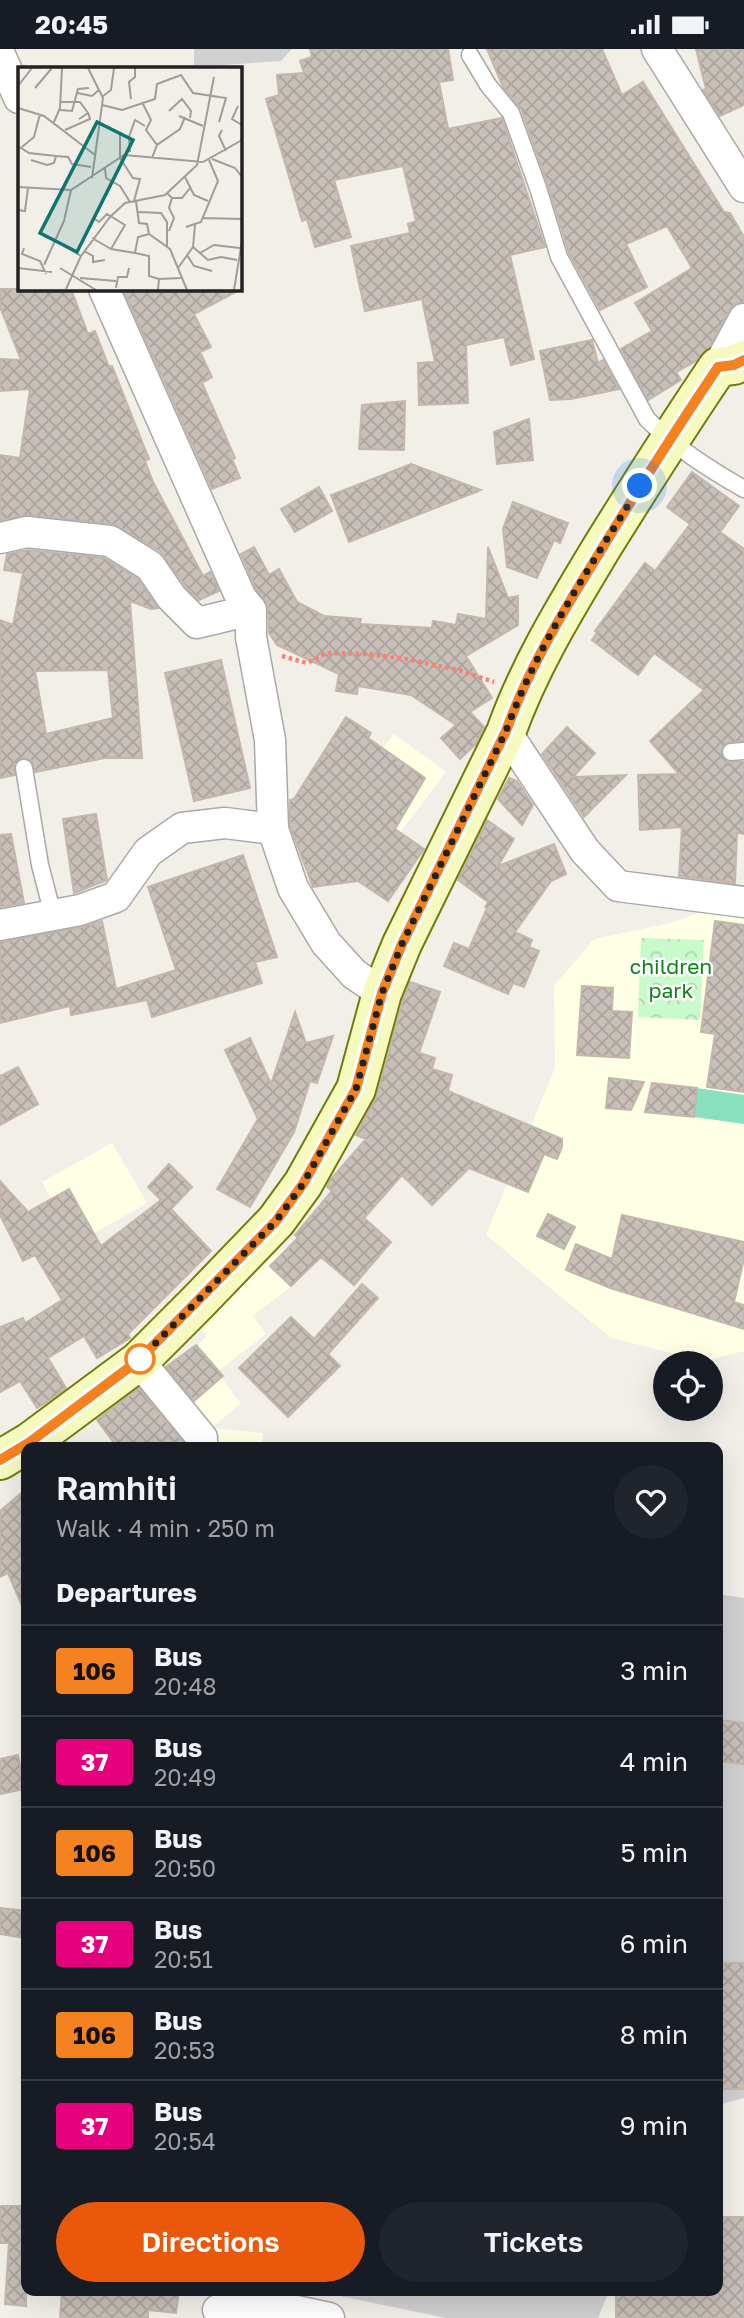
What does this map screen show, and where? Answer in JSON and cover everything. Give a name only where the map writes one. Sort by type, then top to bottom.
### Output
[{"type":"main road","points":[[30,1442],[139,1360],[276,1221],[303,1184],[356,1089],[382,993],[402,944],[506,731],[518,697],[545,641],[668,440],[731,364]]},
{"type":"main road","points":[[0,1460],[21,1447]]},
{"type":"street","points":[[657,49],[744,187]]},
{"type":"street","points":[[0,55],[18,96]]},
{"type":"street","points":[[105,291],[241,598],[251,610],[252,641],[270,740],[273,829],[293,888],[327,943],[354,974],[382,993]]},
{"type":"street","points":[[731,364],[744,319]]},
{"type":"street","points":[[0,538],[27,532],[110,541],[150,566],[172,598],[197,623],[251,610]]},
{"type":"street","points":[[506,731],[585,851],[618,886],[744,902]]},
{"type":"street","points":[[0,925],[80,910],[116,897],[148,852],[182,828],[225,823],[273,829]]},
{"type":"street","points":[[139,1360],[202,1437],[202,1442]]},
{"type":"street","points":[[218,2310],[295,2307],[329,2318]]},
{"type":"lane","points":[[470,55],[488,85],[511,113],[559,257],[647,419],[668,440],[704,466],[744,489]]},
{"type":"lane","points":[[24,768],[40,865],[53,915]]},
{"type":"path","points":[[252,641],[286,658],[307,663],[327,653],[406,659],[458,670]]},
{"type":"shaded area","points":[[194,49],[292,49],[281,61],[194,67]]},
{"type":"shaded area","points":[[394,734],[446,772],[399,834],[348,795]]},
{"type":"shaded area","points":[[711,908],[744,913],[744,1351],[723,1356],[723,1351],[664,1351],[611,1338],[486,1235],[555,1068],[554,986],[594,939],[671,923]]},
{"type":"shaded area","points":[[112,1143],[147,1203],[75,1244],[42,1182]]},
{"type":"shaded area","points":[[283,1249],[305,1276],[253,1316],[266,1334],[217,1372],[241,1404],[213,1426],[168,1368],[207,1337],[194,1320]]},
{"type":"shaded area","points":[[212,1428],[263,1433],[262,1442],[211,1442]]},
{"type":"shaded area","points":[[723,1595],[744,1598],[744,2098],[723,2104]]},
{"type":"shaded area","points":[[340,2296],[607,2296],[598,2318],[446,2318]]},
{"type":"green space","name":"children park","points":[[641,938],[704,940],[700,1020],[638,1017]]},
{"type":"green space","points":[[697,1088],[744,1095],[744,1124],[694,1117]]},
{"type":"building","points":[[310,49],[448,49],[453,80],[439,82],[448,129],[502,118],[545,247],[510,255],[534,359],[511,365],[504,337],[466,345],[468,403],[419,405],[418,363],[435,362],[422,299],[365,311],[351,246],[410,233],[408,224],[416,221],[403,166],[334,180],[351,237],[315,247],[307,219],[302,221],[266,99],[279,95],[277,75],[304,73],[300,61],[312,57]]},
{"type":"building","points":[[487,49],[602,49],[622,95],[643,82],[724,212],[730,213],[744,237],[744,302],[735,304],[729,310],[709,348],[696,361],[676,372],[681,380],[648,400],[621,349],[652,331],[635,303],[692,268],[667,226],[626,244],[647,287],[600,310],[569,253],[521,109],[503,87]]},
{"type":"building","points":[[696,49],[744,49],[744,105],[720,116],[703,90],[706,89]]},
{"type":"building","points":[[0,289],[72,291],[88,334],[95,331],[109,367],[112,366],[149,459],[145,461],[153,482],[203,576],[210,572],[219,591],[199,600],[160,551],[112,524],[28,515],[0,520],[0,455],[20,458],[30,389],[0,391],[0,359],[21,360],[0,307]]},
{"type":"building","points":[[124,291],[237,291],[194,314],[211,347],[200,352],[212,377],[202,383],[235,458],[232,459],[240,478],[212,489]]},
{"type":"building","points":[[592,340],[598,363],[603,360],[619,389],[571,399],[550,400],[540,351]]},
{"type":"building","points":[[405,401],[404,450],[359,449],[362,405]]},
{"type":"building","points":[[529,419],[533,460],[497,464],[494,432]]},
{"type":"building","points":[[411,464],[481,490],[349,542],[331,495]]},
{"type":"building","points":[[692,472],[739,506],[720,532],[744,549],[744,741],[726,743],[721,752],[727,762],[744,762],[744,834],[737,833],[735,883],[679,876],[682,827],[640,830],[638,775],[679,774],[650,741],[704,690],[654,653],[638,675],[592,640],[597,633],[595,631],[645,563],[655,571],[690,524],[667,507]]},
{"type":"building","points":[[319,487],[332,511],[295,532],[281,509]]},
{"type":"building","points":[[513,502],[568,523],[560,543],[554,540],[537,578],[507,567],[503,529]]},
{"type":"building","points":[[254,547],[269,575],[279,569],[297,602],[324,616],[361,619],[360,624],[432,628],[433,621],[456,625],[458,614],[486,619],[488,547],[508,598],[518,596],[518,625],[466,656],[492,698],[470,712],[484,727],[476,744],[460,759],[441,738],[456,725],[411,695],[358,686],[357,694],[336,691],[339,674],[277,645],[269,633],[268,605],[256,589],[241,554]]},
{"type":"building","points":[[28,550],[104,558],[138,579],[158,608],[151,609],[130,601],[142,758],[105,758],[35,772],[32,761],[23,758],[14,764],[15,775],[0,778],[0,620],[13,625],[23,573],[4,570],[7,554]],"holes":[[[108,670],[113,718],[46,734],[35,671]]]},
{"type":"building","points":[[221,660],[250,788],[194,801],[165,673]]},
{"type":"building","points":[[346,717],[371,733],[368,738],[425,778],[395,829],[424,849],[388,901],[358,881],[313,887],[290,826],[290,800],[294,799]]},
{"type":"building","points":[[567,727],[595,753],[573,777],[626,775],[584,817],[542,754]]},
{"type":"building","points":[[509,778],[517,781],[533,805],[522,825],[498,799]]},
{"type":"building","points":[[96,814],[107,880],[74,893],[63,819]]},
{"type":"building","points":[[487,820],[514,839],[498,866],[554,844],[566,874],[551,881],[515,932],[532,940],[529,947],[539,951],[524,987],[513,983],[508,994],[444,966],[454,943],[469,949],[487,908],[485,907],[488,902],[458,880]]},
{"type":"building","points":[[11,834],[24,903],[0,907],[0,835]]},
{"type":"building","points":[[243,855],[277,957],[255,962],[262,983],[152,1017],[147,1000],[71,1015],[70,1006],[0,1023],[0,942],[102,921],[116,989],[176,970],[148,887]]},
{"type":"building","points":[[715,921],[744,925],[744,1092],[707,1087],[715,1034],[701,1032]]},
{"type":"building","points":[[410,982],[440,992],[419,1053],[435,1058],[432,1069],[452,1075],[448,1091],[562,1139],[562,1147],[557,1159],[544,1154],[528,1192],[469,1168],[432,1205],[402,1175],[364,1218],[391,1242],[354,1285],[321,1257],[291,1286],[270,1266],[298,1238],[295,1235],[332,1191],[327,1187],[330,1180],[366,1139],[356,1135],[377,1095]]},
{"type":"building","points":[[582,986],[613,988],[612,1011],[632,1012],[629,1058],[577,1055]]},
{"type":"building","points":[[295,1012],[306,1043],[333,1036],[317,1083],[310,1081],[294,1132],[250,1207],[217,1189],[258,1119],[225,1050],[250,1038],[271,1084]]},
{"type":"building","points":[[18,1067],[38,1104],[0,1125],[0,1076]]},
{"type":"building","points":[[609,1078],[644,1082],[631,1110],[606,1108]]},
{"type":"building","points":[[652,1083],[697,1088],[694,1117],[645,1112]]},
{"type":"building","points":[[169,1164],[192,1187],[171,1209],[211,1251],[128,1334],[130,1338],[97,1358],[84,1336],[48,1358],[66,1388],[47,1402],[37,1408],[20,1381],[0,1392],[0,1327],[23,1318],[25,1323],[62,1300],[35,1255],[23,1261],[0,1215],[0,1181],[28,1212],[69,1189],[101,1246],[161,1200],[148,1187]]},
{"type":"building","points":[[548,1214],[575,1227],[564,1249],[537,1236]]},
{"type":"building","points":[[622,1215],[744,1242],[744,1259],[734,1302],[744,1305],[744,1329],[610,1288],[566,1270],[576,1244],[612,1259]]},
{"type":"building","points":[[362,1284],[378,1298],[328,1354],[340,1366],[288,1417],[239,1368],[291,1317],[314,1339]]},
{"type":"building","points":[[196,1345],[223,1376],[194,1401],[166,1367]]},
{"type":"building","points":[[139,1388],[183,1442],[113,1442],[97,1420]]},
{"type":"building","points":[[21,1493],[21,1603],[8,1573],[0,1577],[0,1511]]},
{"type":"building","points":[[723,1721],[744,1723],[744,1764],[723,1762]]},
{"type":"building","points":[[18,1755],[21,1790],[0,1794],[0,1759]]},
{"type":"building","points":[[0,1908],[21,1910],[21,1937],[0,1934]]},
{"type":"building","points":[[723,1963],[744,1963],[744,2089],[723,2089]]},
{"type":"building","points":[[0,2206],[21,2206],[21,2296],[26,2296],[26,2306],[5,2304],[9,2243],[0,2243]]},
{"type":"building","points":[[723,2217],[744,2217],[744,2318],[616,2318],[616,2296],[723,2296]]},
{"type":"building","points":[[62,2296],[178,2296],[176,2313],[148,2310],[148,2318],[60,2318]]},
{"type":"bus line","name":"106","points":[[30,1442],[139,1360],[276,1221],[303,1184],[356,1089],[382,993],[402,944],[506,731],[518,697],[545,641],[668,440],[718,367],[734,365],[744,360]]},
{"type":"bus line","name":"106","points":[[0,1460],[21,1447]]},
{"type":"route","points":[[140,1359],[276,1221],[303,1184],[342,1118],[356,1089],[382,993],[402,944],[506,731],[518,697],[545,641],[640,486]]}]
